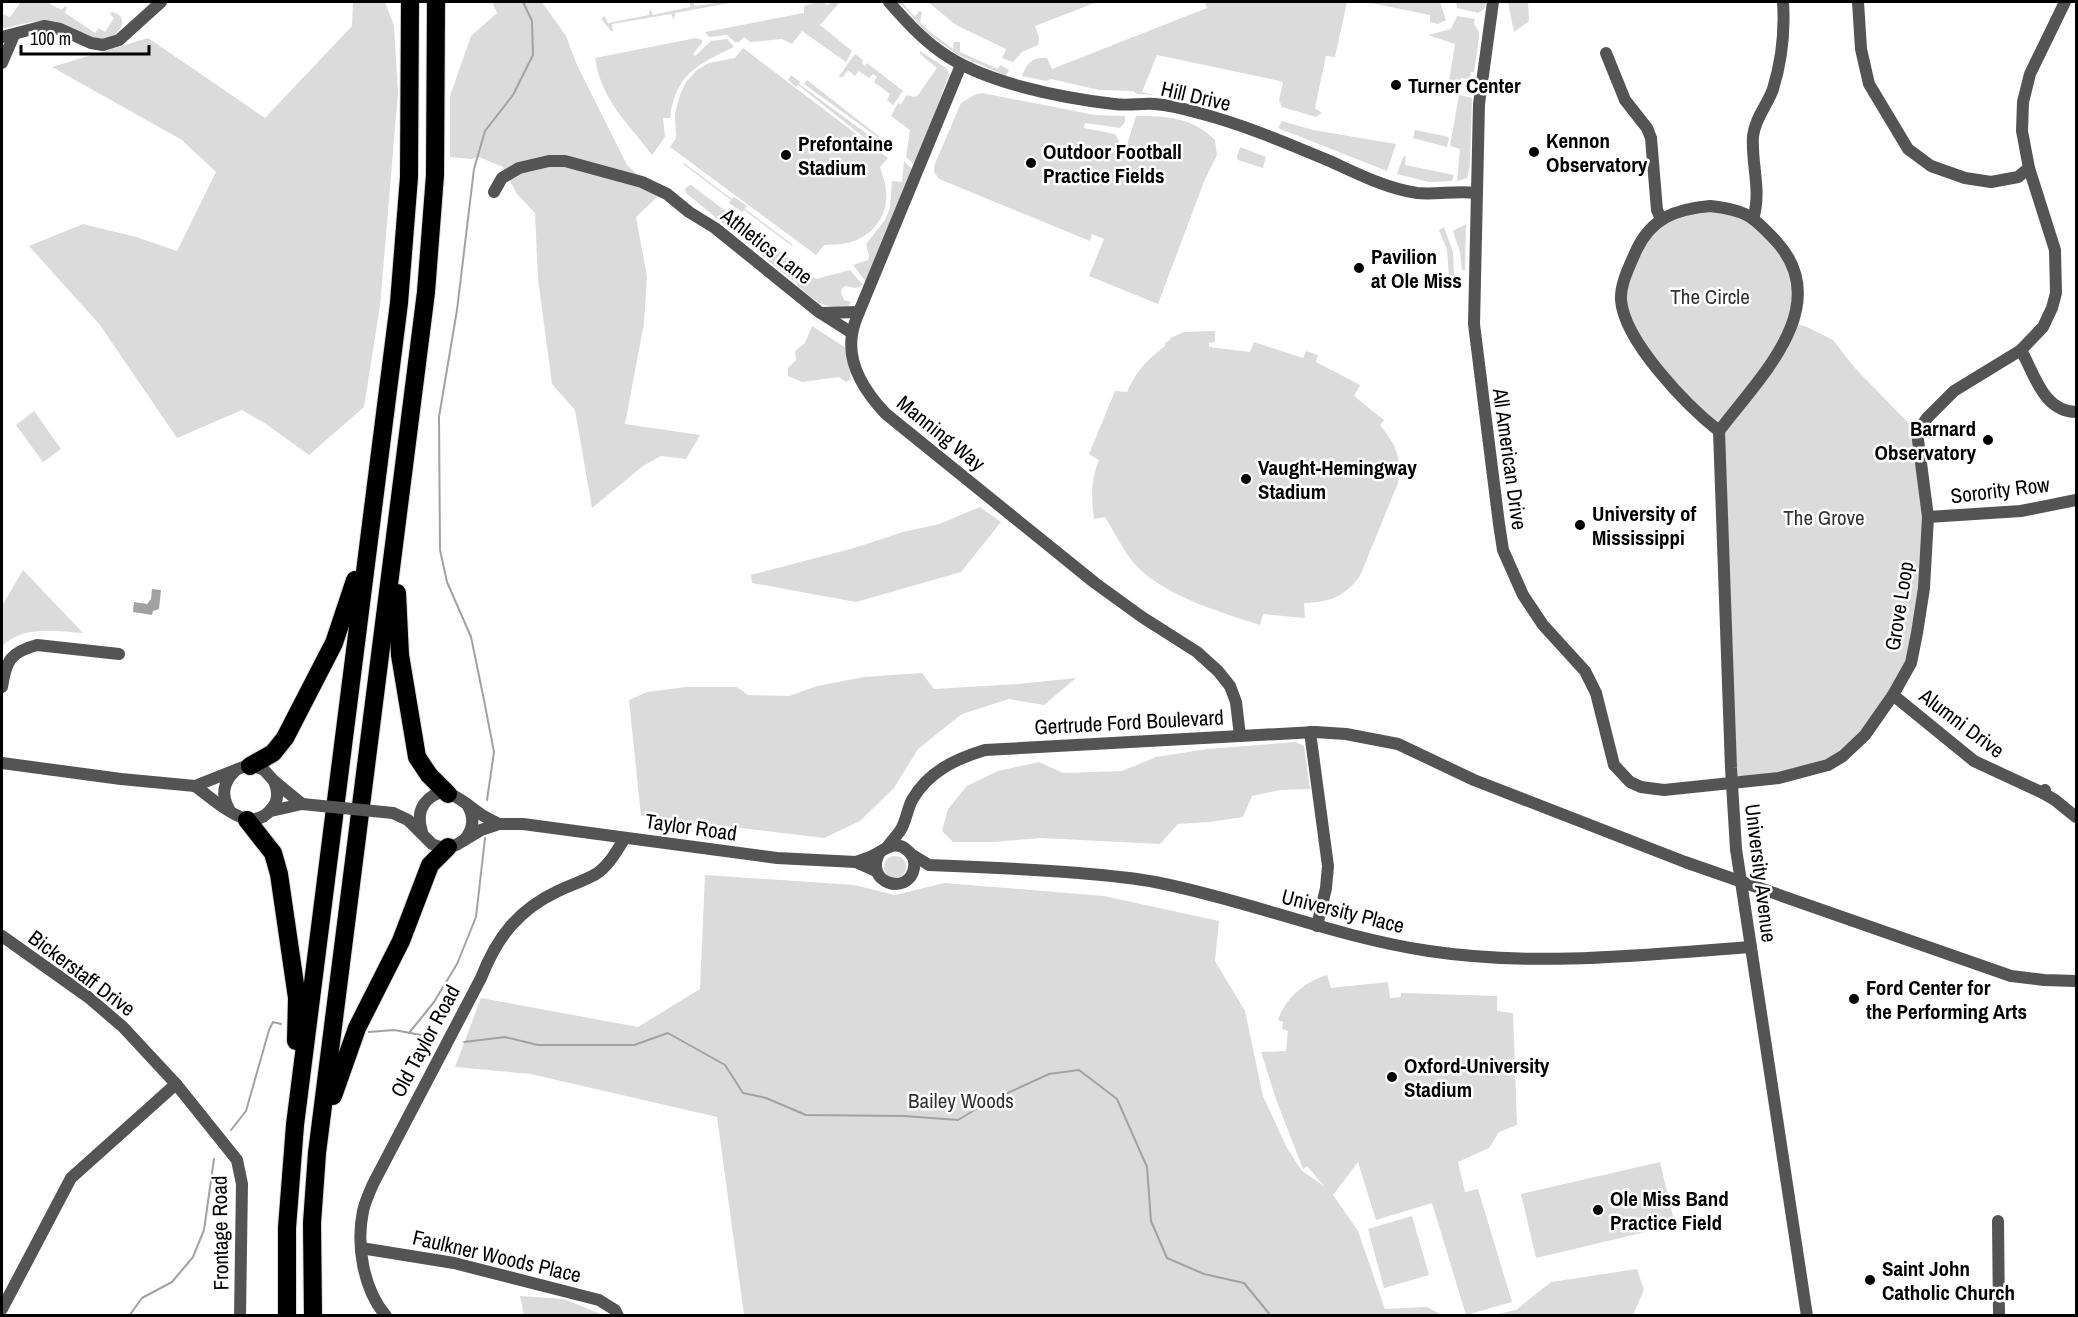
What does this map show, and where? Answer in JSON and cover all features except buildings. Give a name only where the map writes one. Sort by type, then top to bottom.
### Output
[{"type":"highway","points":[[287,1316],[286,1227],[295,1125],[399,303],[409,177],[410,2]]},
{"type":"highway","points":[[313,1316],[312,1223],[317,1153],[426,292],[435,175],[436,2]]},
{"type":"highway","points":[[243,768],[273,753],[285,738],[334,643],[351,599],[373,515]]},
{"type":"highway","points":[[396,534],[400,655],[413,739],[417,757],[429,775],[448,794]]},
{"type":"highway","points":[[247,820],[273,853],[279,874],[297,998],[295,1125]]},
{"type":"highway","points":[[317,1153],[339,1075],[357,1028],[401,941],[430,865],[455,844]]},
{"type":"street","points":[[2,63],[8,36],[44,26],[60,29],[91,43],[103,45],[118,40],[161,2]]},
{"type":"street","name":"Hill Drive","points":[[889,2],[916,32],[941,52],[993,78],[1077,99],[1116,105],[1154,104],[1202,114],[1280,141],[1369,178],[1417,193],[1476,193]]},
{"type":"street","name":"All American Drive","points":[[1493,2],[1479,104],[1474,324],[1475,349],[1503,550],[1523,595],[1543,624],[1585,671],[1596,693],[1614,765],[1630,782],[1641,787],[1664,790],[1731,784]]},
{"type":"street","points":[[1753,219],[1757,205],[1753,134],[1772,90],[1783,47],[1785,27],[1783,2]]},
{"type":"street","points":[[1858,2],[1861,49],[1869,84],[1911,152],[1931,166],[1965,178],[1991,182],[2018,177],[2029,168]]},
{"type":"street","points":[[2065,2],[2030,74],[2023,102],[2022,131],[2029,168],[2055,250],[2056,293],[2043,327],[2021,350],[2048,400],[2065,412],[2076,412]]},
{"type":"street","points":[[2072,2],[2076,4]]},
{"type":"street","points":[[1606,53],[1625,100],[1647,128],[1651,138],[1657,210],[1661,219]]},
{"type":"street","name":"Manning Way","points":[[961,64],[852,333],[855,365],[862,383],[871,398],[886,414],[1095,583],[1142,617],[1197,652],[1218,671],[1230,686],[1236,702],[1240,736]]},
{"type":"street","name":"Athletics Lane","points":[[494,192],[502,178],[519,168],[549,161],[566,161],[642,182],[667,194],[724,235],[819,312],[852,333]]},
{"type":"street","points":[[1710,206],[1742,211],[1753,219],[1783,249],[1794,269],[1798,288],[1798,309],[1783,345],[1719,431],[1702,418],[1643,351],[1630,330],[1621,299],[1627,272],[1639,245],[1661,219],[1686,208],[1710,206]]},
{"type":"street","name":"Athletics Lane","points":[[819,312],[859,312]]},
{"type":"street","name":"Grove Loop","points":[[1731,784],[1779,778],[1828,765],[1844,756],[1865,735],[1893,694],[1911,663],[1924,588],[1928,518],[1917,432],[1927,418],[1954,391],[2021,350]]},
{"type":"street","name":"University Avenue","points":[[1719,431],[1731,784],[1736,849],[1807,1316]]},
{"type":"street","name":"Sorority Row","points":[[1928,518],[2021,511],[2076,500]]},
{"type":"street","points":[[2,687],[9,661],[16,652],[25,648],[38,645],[119,654]]},
{"type":"street","name":"Alumni Drive","points":[[1893,694],[1974,761],[2044,792],[2076,817]]},
{"type":"street","points":[[1310,732],[1328,866],[1326,888],[1317,926]]},
{"type":"street","name":"Gertrude Ford Boulevard","points":[[884,849],[900,831],[913,800],[926,782],[947,764],[977,753],[1019,747],[1310,732],[1346,734],[1398,744],[1474,780],[1684,862],[2011,976],[2076,981]]},
{"type":"street","points":[[2,763],[121,779],[195,786],[243,768],[264,770],[302,804]]},
{"type":"street","points":[[229,810],[223,793],[225,784],[243,768]]},
{"type":"street","points":[[271,811],[277,796],[274,781]]},
{"type":"street","points":[[195,786],[235,815],[247,820],[258,819],[271,811],[302,804],[393,813],[408,820],[432,844],[455,844],[481,830],[499,824]]},
{"type":"street","points":[[422,832],[419,818],[424,805],[439,794],[455,795],[481,815],[499,824]]},
{"type":"street","points":[[455,844],[472,827],[471,810],[466,803]]},
{"type":"street","points":[[393,813],[424,805]]},
{"type":"street","name":"Taylor Road","points":[[499,824],[523,824],[777,858],[856,862],[876,871]]},
{"type":"street","points":[[900,831],[914,865],[910,877]]},
{"type":"street","name":"Old Taylor Road","points":[[386,1316],[370,1289],[361,1248],[363,1210],[373,1184],[481,978],[496,944],[526,910],[559,890],[597,873],[625,838]]},
{"type":"street","points":[[856,862],[884,849],[907,850]]},
{"type":"street","points":[[884,849],[875,864],[876,871],[888,883],[900,884],[929,865]]},
{"type":"street","name":"University Place","points":[[907,850],[929,865],[1059,872],[1154,881],[1317,926],[1428,951],[1535,959],[1596,958],[1751,947]]},
{"type":"street","name":"Bickerstaff Drive","points":[[2,936],[88,997],[123,1026],[176,1084],[207,1124]]},
{"type":"street","points":[[2,1308],[71,1178],[176,1084]]},
{"type":"street","name":"Frontage Road","points":[[207,1124],[237,1160],[240,1171],[242,1184],[240,1316]]},
{"type":"street","points":[[1998,1221],[1999,1316]]},
{"type":"street","name":"Faulkner Woods Place","points":[[361,1248],[454,1263],[599,1300],[615,1310],[618,1316]]},
{"type":"green space","points":[[21,2],[47,2],[61,10],[66,6],[65,13],[95,33],[99,28],[105,32],[114,18],[110,14],[112,12],[120,16],[122,23],[116,33],[97,41],[51,22],[31,22],[2,29],[2,14],[10,17]]},
{"type":"green space","points":[[353,2],[385,2],[394,26],[398,93],[380,306],[364,407],[309,455],[242,410],[177,438],[100,325],[29,246],[83,224],[136,237],[177,251],[216,172],[182,140],[52,67],[148,38],[265,118],[352,26]]},
{"type":"green space","points":[[492,2],[542,2],[566,36],[577,65],[627,165],[659,195],[636,217],[647,277],[644,323],[625,424],[700,435],[686,459],[661,456],[643,466],[592,508],[575,410],[552,384],[538,279],[535,213],[517,194],[503,167],[479,157],[471,159],[450,157],[450,96],[471,36],[497,13]]},
{"type":"green space","points":[[690,2],[693,2],[695,6],[735,2],[675,13],[674,20],[671,14],[612,24],[613,31],[601,19],[605,16],[608,23],[649,15],[650,8],[653,15],[690,7]]},
{"type":"green space","points":[[824,2],[827,5],[840,2],[820,25],[852,51],[846,62],[802,31],[792,44],[782,39],[750,42],[744,37],[739,42],[735,42],[727,35],[709,37],[705,32],[804,13],[804,6]]},
{"type":"green space","points":[[899,2],[902,2],[915,17],[919,11],[922,12],[920,22],[953,49],[954,42],[960,42],[960,52],[998,69],[1000,65],[1009,70],[1006,76],[958,55],[927,33]]},
{"type":"green space","points":[[928,2],[1097,2],[1035,26],[1039,38],[1038,45],[1022,52],[1013,62],[1002,58],[1006,49],[956,25]]},
{"type":"green space","points":[[1205,2],[1347,2],[1335,57],[1326,56],[1315,108],[1322,113],[1316,117],[1282,107],[1279,100],[1283,83],[1280,81],[1157,55],[1142,92],[1155,95],[1137,94],[1133,91],[1099,90],[1051,79],[1046,81],[1022,76],[1028,65],[1038,58],[1047,58],[1052,69],[1207,8]]},
{"type":"green space","points":[[1366,2],[1440,2],[1446,20],[1438,24],[1430,22],[1430,15]]},
{"type":"green space","points":[[1456,2],[1487,2],[1484,9],[1478,13],[1457,8]]},
{"type":"green space","points":[[1508,2],[1528,2],[1529,21],[1514,32]]},
{"type":"green space","points":[[1457,16],[1475,19],[1474,24],[1479,32],[1474,72],[1471,72],[1470,79],[1461,78],[1460,82],[1449,81],[1455,44],[1428,35],[1451,29]]},
{"type":"green space","points":[[696,38],[702,40],[702,43],[693,54],[695,56],[711,41],[727,39],[734,47],[709,59],[690,72],[683,81],[677,90],[670,118],[663,118],[665,137],[652,155],[610,99],[603,87],[595,58]]},
{"type":"green space","points":[[743,48],[888,158],[880,167],[886,188],[885,209],[877,224],[864,236],[844,244],[824,245],[816,255],[670,147],[676,138],[675,113],[686,82],[697,70],[709,63],[735,58]]},
{"type":"green space","points":[[920,51],[946,68],[949,74],[916,166],[906,157],[910,130],[891,116],[898,103],[901,104],[907,95],[914,97],[918,95],[937,68],[920,54]]},
{"type":"green space","points":[[855,54],[863,60],[862,63],[865,66],[867,63],[903,91],[893,105],[887,100],[890,94],[874,82],[877,77],[873,74],[869,78],[859,71],[855,76],[848,70],[842,78],[839,76]]},
{"type":"green space","points":[[791,75],[800,82],[799,84],[874,139],[871,143],[798,85],[796,87],[788,80]]},
{"type":"green space","points":[[807,80],[881,138],[891,143],[888,147],[804,84]]},
{"type":"green space","points":[[982,93],[1095,115],[1125,116],[1125,122],[1120,128],[1085,123],[1084,128],[1115,134],[1119,141],[1117,149],[1125,151],[1136,116],[1178,119],[1188,122],[1215,140],[1217,155],[1205,179],[1158,304],[1089,276],[1104,239],[1092,234],[1090,241],[939,179],[934,172],[934,166],[961,103]]},
{"type":"green space","points":[[1459,95],[1472,98],[1470,166],[1467,178],[1457,181],[1460,149],[1450,146]]},
{"type":"green space","points":[[1282,121],[1313,130],[1396,144],[1387,171],[1278,128]]},
{"type":"green space","points":[[1415,130],[1449,137],[1447,147],[1413,138]]},
{"type":"green space","points":[[1240,147],[1266,157],[1263,168],[1238,160]]},
{"type":"green space","points":[[1406,156],[1405,165],[1454,175],[1452,181],[1429,182],[1397,174],[1403,157]]},
{"type":"green space","points":[[904,161],[914,171],[867,283],[853,265],[868,260],[866,244],[885,220],[890,208],[892,181],[902,182]]},
{"type":"green space","points":[[684,163],[732,199],[734,197],[747,206],[745,209],[793,245],[744,210],[742,212],[729,203],[731,200]]},
{"type":"green space","points":[[691,185],[800,267],[801,271],[795,279],[792,280],[686,193],[685,189]]},
{"type":"green space","name":"The Grove","points":[[1686,208],[1741,211],[1794,269],[1794,323],[1833,340],[1854,367],[1917,432],[1927,558],[1911,663],[1843,756],[1731,784],[1719,431],[1643,350],[1621,299],[1639,245]]},
{"type":"green space","points":[[1466,224],[1465,270],[1462,270],[1460,252],[1453,231]]},
{"type":"green space","points":[[1444,227],[1453,252],[1454,277],[1449,277],[1447,250],[1439,230]]},
{"type":"green space","points":[[850,270],[863,285],[856,288],[846,286],[842,288],[841,293],[844,300],[851,302],[848,307],[832,307],[820,303],[797,285],[802,274],[806,272],[816,279]]},
{"type":"green space","points":[[812,326],[846,348],[851,379],[846,382],[839,377],[802,382],[788,376],[788,368],[796,360],[795,351],[805,343]]},
{"type":"green space","name":"Vaught-Hemingway Stadium","points":[[1215,331],[1215,342],[1209,343],[1209,347],[1250,352],[1254,342],[1303,358],[1306,351],[1318,355],[1316,362],[1360,385],[1354,396],[1384,420],[1380,425],[1390,439],[1398,458],[1398,483],[1360,576],[1348,589],[1336,597],[1304,603],[1305,618],[1263,614],[1260,625],[1192,601],[1159,584],[1144,573],[1128,556],[1105,517],[1094,519],[1092,489],[1099,460],[1089,454],[1115,391],[1127,392],[1143,366],[1165,346],[1170,338],[1184,332]]},
{"type":"green space","points":[[34,411],[61,449],[43,462],[16,425]]},
{"type":"green space","points":[[980,507],[1001,522],[961,572],[856,602],[752,583],[751,575],[939,524]]},
{"type":"green space","points":[[23,570],[83,633],[30,632],[11,639],[2,646],[2,606]]},
{"type":"green space","points":[[922,673],[934,689],[1076,678],[1044,705],[1009,699],[962,714],[918,749],[894,788],[860,821],[824,838],[641,816],[629,700],[647,692],[686,687],[737,687],[748,695],[789,696],[817,686],[864,677]]},
{"type":"green space","points":[[1296,742],[1304,746],[1310,789],[1280,790],[1252,796],[1243,817],[1178,824],[1160,844],[1041,838],[993,842],[953,842],[942,831],[948,809],[967,786],[998,771],[1039,762],[1063,773],[1122,771],[1156,757],[1207,749]]},
{"type":"green space","points":[[891,856],[899,856],[906,863],[906,871],[899,878],[891,878],[884,871],[884,863]]},
{"type":"green space","name":"Bailey Woods","points":[[705,875],[854,885],[895,895],[944,883],[1104,896],[1219,921],[1215,961],[1245,1011],[1263,1096],[1287,1148],[1302,1171],[1324,1186],[1307,1166],[1303,1169],[1277,1102],[1261,1052],[1286,1051],[1288,1031],[1282,1029],[1283,1022],[1278,1020],[1291,998],[1304,986],[1327,975],[1331,988],[1388,982],[1390,998],[1401,997],[1401,993],[1497,996],[1497,1011],[1513,1013],[1517,1125],[1499,1132],[1489,1148],[1458,1162],[1465,1192],[1478,1189],[1512,1302],[1466,1315],[1432,1203],[1376,1220],[1358,1162],[1333,1195],[1358,1231],[1385,1309],[1427,1307],[1442,1315],[744,1315],[717,1117],[531,1074],[455,1067],[481,998],[638,1027],[700,989]]},
{"type":"green space","name":"Ole Miss Band Practice Field","points":[[1660,1162],[1675,1225],[1536,1258],[1521,1194]]},
{"type":"green space","points":[[1412,1216],[1429,1275],[1384,1288],[1368,1229]]},
{"type":"green space","points":[[1637,1269],[1644,1290],[1633,1315],[1494,1315],[1516,1310],[1551,1282]]},
{"type":"green space","points":[[520,1296],[564,1299],[603,1315],[524,1315]]},
{"type":"shaded area","points":[[152,589],[161,590],[159,609],[153,611],[152,615],[133,612],[134,602],[147,604],[151,599]]},
{"type":"waterway","points":[[487,800],[494,752],[471,637],[447,582],[440,550],[439,417],[457,310],[474,169],[485,131],[513,95],[533,55],[532,21],[523,2]]},
{"type":"waterway","points":[[409,1033],[434,1002],[457,964],[476,917],[485,838]]},
{"type":"waterway","points":[[231,1130],[246,1111],[269,1030],[273,1022],[281,1024]]},
{"type":"waterway","points":[[369,1032],[394,1030],[432,1037]]},
{"type":"waterway","points":[[464,1042],[505,1037],[538,1045],[634,1045],[668,1033],[725,1065],[743,1093],[766,1098],[806,1115],[904,1116],[958,1120],[986,1103],[1049,1074],[1079,1070],[1117,1099],[1147,1167],[1151,1221],[1167,1258],[1204,1274],[1244,1283],[1271,1316]]},
{"type":"waterway","points":[[129,1316],[142,1298],[172,1282],[193,1257],[204,1230],[214,1159]]},
{"type":"place","name":"Turner Center","points":[[1396,85]]},
{"type":"place","name":"Kennon Observatory","points":[[1534,152]]},
{"type":"place","name":"Prefontaine Stadium","points":[[786,155]]},
{"type":"place","name":"Outdoor Football Practice Fields","points":[[1031,163]]},
{"type":"place","name":"Pavilion at Ole Miss","points":[[1359,268]]},
{"type":"place","name":"Barnard Observatory","points":[[1988,440]]},
{"type":"place","name":"Vaught-Hemingway Stadium","points":[[1246,479]]},
{"type":"place","name":"University of Mississippi","points":[[1580,525]]},
{"type":"place","name":"Ford Center for the Performing Arts","points":[[1854,999]]},
{"type":"place","name":"Oxford-University Stadium","points":[[1392,1077]]},
{"type":"place","name":"Ole Miss Band Practice Field","points":[[1598,1210]]},
{"type":"place","name":"Saint John Catholic Church","points":[[1870,1280]]},
{"type":"park label","name":"The Circle","points":[[1710,296]]}]
